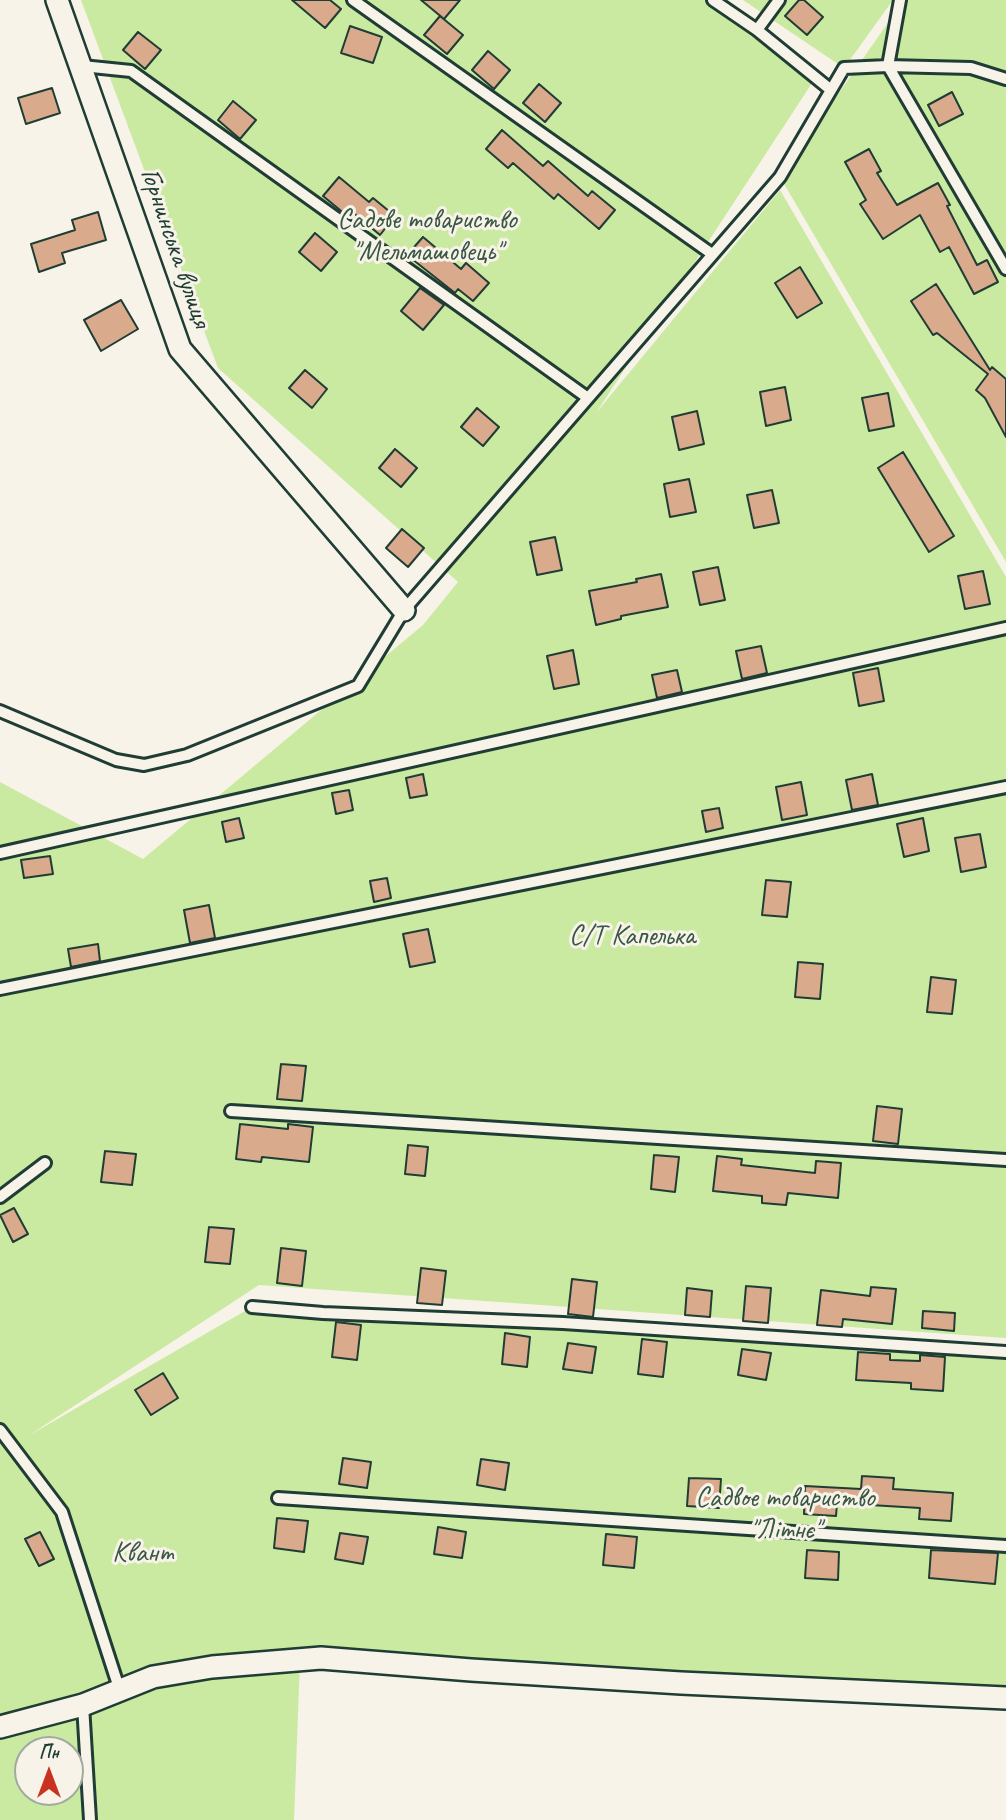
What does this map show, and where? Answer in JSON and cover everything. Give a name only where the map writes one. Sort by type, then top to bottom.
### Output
[{"type":"street","name":"Горнинська вулиця","points":[[57,0],[180,349],[404,610]]},
{"type":"street","points":[[0,1727],[83,1705],[153,1677],[212,1667],[321,1658],[507,1673],[1006,1698]]},
{"type":"lane","points":[[353,0],[712,254]]},
{"type":"lane","points":[[713,0],[757,30],[831,90]]},
{"type":"lane","points":[[757,30],[779,0]]},
{"type":"lane","points":[[900,0],[888,66],[1006,269]]},
{"type":"lane","points":[[82,66],[131,71],[588,397]]},
{"type":"lane","points":[[0,711],[116,760],[144,765],[187,755],[358,686],[404,610],[780,177],[844,68],[971,68],[1006,79]]},
{"type":"lane","points":[[0,853],[1006,628]]},
{"type":"lane","points":[[0,989],[1006,787]]},
{"type":"lane","points":[[232,1111],[1006,1160]]},
{"type":"lane","points":[[0,1197],[45,1163]]},
{"type":"lane","points":[[252,1307],[323,1313],[564,1323],[1006,1352]]},
{"type":"lane","points":[[0,1430],[62,1512],[120,1691]]},
{"type":"lane","points":[[278,1498],[1006,1546]]},
{"type":"lane","points":[[83,1705],[90,1820]]},
{"type":"green space","points":[[81,0],[704,0],[816,77],[596,413],[780,190],[1006,577],[1006,1338],[259,1285],[28,1436],[252,1307],[1006,1352],[1006,1705],[300,1661],[294,1820],[0,1820],[0,782],[143,859],[423,625],[458,582],[218,368]]},
{"type":"green space","points":[[743,0],[893,0],[844,68]]},
{"type":"green space","points":[[904,0],[1006,0],[1006,562],[780,177]]},
{"type":"building","points":[[292,0],[330,0],[341,9],[325,28]]},
{"type":"building","points":[[421,0],[460,0],[444,19]]},
{"type":"building","points":[[799,0],[804,0],[823,17],[807,35],[785,16]]},
{"type":"building","points":[[440,16],[463,35],[447,54],[424,35]]},
{"type":"building","points":[[350,26],[382,37],[373,63],[341,53]]},
{"type":"building","points":[[138,32],[161,50],[145,69],[123,50]]},
{"type":"building","points":[[488,51],[510,70],[494,89],[472,70]]},
{"type":"building","points":[[539,84],[561,103],[545,122],[523,103]]},
{"type":"building","points":[[52,88],[60,113],[26,124],[18,98]]},
{"type":"building","points":[[952,92],[963,114],[939,126],[928,105]]},
{"type":"building","points":[[233,101],[256,120],[240,139],[218,120]]},
{"type":"building","points":[[502,130],[543,166],[548,161],[588,196],[592,191],[615,210],[599,229],[558,194],[554,199],[513,163],[508,168],[486,149]]},
{"type":"building","points":[[869,149],[881,171],[877,173],[897,205],[938,183],[977,265],[987,260],[998,282],[974,294],[949,247],[940,252],[920,215],[883,239],[860,204],[866,200],[845,162]]},
{"type":"building","points":[[339,177],[369,202],[373,198],[395,216],[380,235],[350,210],[346,215],[323,196]]},
{"type":"building","points":[[98,212],[106,240],[62,253],[65,263],[39,272],[31,244],[75,230],[72,220]]},
{"type":"building","points":[[315,233],[337,252],[321,271],[299,252]]},
{"type":"building","points":[[423,237],[461,269],[466,263],[489,283],[473,301],[458,289],[455,293],[407,255]]},
{"type":"building","points":[[800,267],[822,303],[797,318],[775,283]]},
{"type":"building","points":[[936,284],[990,370],[992,367],[1006,379],[1006,437],[985,398],[976,390],[988,374],[937,333],[933,335],[911,301]]},
{"type":"building","points":[[420,288],[444,305],[423,330],[401,311]]},
{"type":"building","points":[[121,300],[138,329],[101,351],[84,320]]},
{"type":"building","points":[[305,370],[327,389],[312,408],[289,388]]},
{"type":"building","points":[[785,387],[791,420],[766,426],[760,392]]},
{"type":"building","points":[[888,393],[894,426],[869,431],[862,398]]},
{"type":"building","points":[[477,408],[499,427],[483,446],[461,427]]},
{"type":"building","points":[[697,411],[704,444],[679,450],[672,417]]},
{"type":"building","points":[[395,449],[417,468],[401,487],[379,468]]},
{"type":"building","points":[[903,452],[954,536],[929,552],[878,468]]},
{"type":"building","points":[[689,479],[696,512],[670,517],[664,484]]},
{"type":"building","points":[[772,490],[779,523],[754,528],[747,495]]},
{"type":"building","points":[[402,529],[424,548],[408,567],[386,548]]},
{"type":"building","points":[[555,537],[562,570],[537,575],[530,542]]},
{"type":"building","points":[[718,567],[725,600],[700,605],[693,572]]},
{"type":"building","points":[[983,571],[990,604],[965,609],[958,576]]},
{"type":"building","points":[[661,574],[668,607],[621,616],[621,619],[596,625],[589,591],[637,582],[636,579]]},
{"type":"building","points":[[761,646],[767,673],[742,679],[736,651]]},
{"type":"building","points":[[573,650],[579,684],[554,689],[547,656]]},
{"type":"building","points":[[878,668],[884,701],[859,706],[853,673]]},
{"type":"building","points":[[677,670],[682,692],[657,698],[652,675]]},
{"type":"building","points":[[423,774],[427,795],[410,798],[406,778]]},
{"type":"building","points":[[872,774],[878,805],[852,810],[846,780]]},
{"type":"building","points":[[801,782],[807,815],[782,820],[776,787]]},
{"type":"building","points":[[349,790],[353,810],[336,814],[332,793]]},
{"type":"building","points":[[719,808],[723,828],[706,832],[702,811]]},
{"type":"building","points":[[239,818],[244,838],[226,842],[222,822]]},
{"type":"building","points":[[923,818],[929,851],[904,857],[897,824]]},
{"type":"building","points":[[980,834],[986,867],[961,872],[955,838]]},
{"type":"building","points":[[50,856],[53,874],[24,878],[21,860]]},
{"type":"building","points":[[387,878],[391,898],[374,902],[370,881]]},
{"type":"building","points":[[766,880],[791,882],[787,917],[762,915]]},
{"type":"building","points":[[209,905],[215,938],[190,943],[184,910]]},
{"type":"building","points":[[428,929],[435,962],[410,967],[403,934]]},
{"type":"building","points":[[98,944],[100,961],[71,967],[68,949]]},
{"type":"building","points":[[798,962],[823,964],[820,999],[795,997]]},
{"type":"building","points":[[931,977],[956,980],[952,1014],[927,1012]]},
{"type":"building","points":[[281,1064],[306,1066],[302,1101],[277,1099]]},
{"type":"building","points":[[877,1106],[902,1109],[898,1144],[873,1141]]},
{"type":"building","points":[[240,1124],[288,1129],[288,1124],[313,1127],[309,1162],[262,1157],[261,1162],[236,1159]]},
{"type":"building","points":[[408,1145],[428,1147],[425,1176],[405,1174]]},
{"type":"building","points":[[105,1151],[136,1154],[132,1185],[101,1182]]},
{"type":"building","points":[[654,1155],[679,1157],[675,1192],[651,1189]]},
{"type":"building","points":[[717,1156],[742,1159],[741,1165],[815,1173],[816,1161],[841,1163],[838,1198],[788,1193],[786,1205],[762,1203],[762,1196],[713,1191]]},
{"type":"building","points":[[14,1208],[28,1234],[13,1242],[0,1215]]},
{"type":"building","points":[[209,1227],[234,1229],[230,1264],[205,1262]]},
{"type":"building","points":[[281,1248],[306,1251],[302,1286],[277,1283]]},
{"type":"building","points":[[421,1268],[446,1271],[442,1305],[417,1303]]},
{"type":"building","points":[[572,1279],[597,1282],[593,1317],[568,1314]]},
{"type":"building","points":[[746,1286],[771,1288],[768,1323],[743,1321]]},
{"type":"building","points":[[871,1287],[896,1289],[892,1324],[843,1319],[842,1327],[817,1325],[821,1290],[870,1296]]},
{"type":"building","points":[[687,1288],[712,1291],[710,1317],[685,1315]]},
{"type":"building","points":[[923,1311],[955,1313],[954,1331],[922,1328]]},
{"type":"building","points":[[336,1322],[361,1325],[357,1360],[332,1357]]},
{"type":"building","points":[[505,1333],[530,1337],[527,1367],[502,1364]]},
{"type":"building","points":[[642,1339],[667,1342],[663,1377],[638,1374]]},
{"type":"building","points":[[568,1343],[596,1347],[592,1373],[563,1369]]},
{"type":"building","points":[[742,1349],[771,1353],[766,1380],[738,1375]]},
{"type":"building","points":[[858,1352],[890,1354],[890,1360],[920,1361],[920,1355],[945,1357],[943,1391],[911,1389],[911,1383],[856,1380]]},
{"type":"building","points":[[163,1373],[178,1398],[151,1415],[135,1390]]},
{"type":"building","points":[[343,1458],[371,1462],[367,1488],[339,1484]]},
{"type":"building","points":[[481,1459],[509,1463],[505,1490],[477,1485]]},
{"type":"building","points":[[862,1476],[894,1478],[893,1489],[953,1493],[951,1521],[919,1519],[920,1508],[837,1503],[836,1516],[804,1514],[805,1486],[861,1489]]},
{"type":"building","points":[[689,1478],[721,1479],[719,1508],[687,1506]]},
{"type":"building","points":[[277,1518],[308,1521],[304,1552],[274,1548]]},
{"type":"building","points":[[438,1527],[466,1532],[462,1558],[434,1554]]},
{"type":"building","points":[[40,1532],[54,1559],[39,1566],[25,1539]]},
{"type":"building","points":[[340,1533],[368,1537],[363,1564],[335,1559]]},
{"type":"building","points":[[606,1534],[637,1537],[634,1568],[603,1565]]},
{"type":"building","points":[[807,1550],[839,1552],[838,1580],[805,1578]]},
{"type":"building","points":[[931,1550],[998,1553],[995,1584],[929,1578]]},
{"type":"park label","name":"Садове товариство \"Мельмашовець\"","points":[[427,237]]},
{"type":"park label","name":"С/Т Капелька","points":[[632,937]]},
{"type":"park label","name":"Садвое товариство \"Літнє\"","points":[[785,1515]]},
{"type":"park label","name":"Квант","points":[[143,1554]]}]
